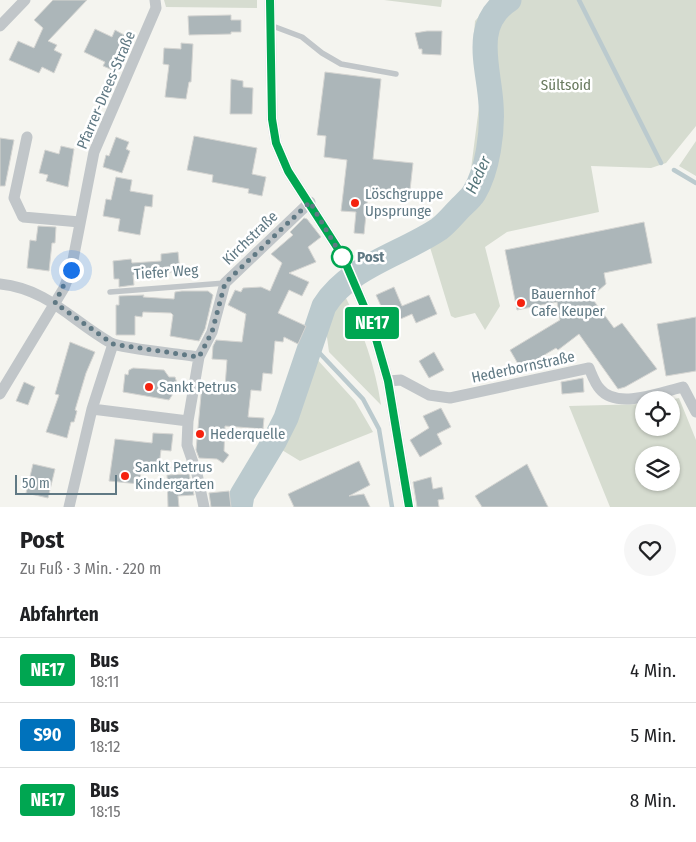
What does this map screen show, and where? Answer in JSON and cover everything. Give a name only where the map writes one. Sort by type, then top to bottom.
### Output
[{"type":"street","points":[[0,26],[25,0]]},
{"type":"street","name":"Pfarrer-Drees-Straße","points":[[0,394],[55,303],[71,270],[94,152],[156,8],[155,0]]},
{"type":"street","points":[[270,0],[272,119],[276,143],[288,171],[310,202],[346,263],[372,325],[388,381],[409,507]]},
{"type":"street","points":[[27,137],[14,198],[23,217],[80,222]]},
{"type":"street","name":"Kirchstraße","points":[[204,507],[197,474],[187,445],[188,421],[199,357],[212,332],[225,283],[310,202]]},
{"type":"street","points":[[0,284],[19,286],[55,303],[113,344],[199,357]]},
{"type":"street","points":[[69,507],[92,409],[113,344]]},
{"type":"street","name":"Hederbornstraße","points":[[388,381],[401,380],[430,394],[450,398],[589,368],[600,390],[611,397],[622,400],[683,387],[696,412]]},
{"type":"street","points":[[92,409],[188,421]]},
{"type":"lane","points":[[270,26],[302,37],[322,53],[341,64],[396,74]]},
{"type":"lane","name":"Tiefer Weg","points":[[110,292],[225,283]]},
{"type":"green space","points":[[164,0],[257,0],[257,8],[166,7]]},
{"type":"green space","points":[[384,0],[442,0],[441,7]]},
{"type":"green space","name":"Sültsoid","points":[[493,0],[696,0],[696,126],[666,163],[651,168],[591,166],[599,212],[507,232],[485,247],[500,306],[485,330],[475,313],[455,318],[451,316],[429,244],[446,237],[461,222],[446,232],[432,228],[468,192],[480,99],[473,46],[475,21]]},
{"type":"green space","points":[[696,141],[696,176],[679,166]]},
{"type":"green space","points":[[345,296],[368,349],[381,405],[329,352],[326,330],[337,303]]},
{"type":"green space","points":[[315,357],[355,401],[373,432],[300,461],[277,447],[293,420],[308,369]]},
{"type":"green space","points":[[680,400],[696,440],[696,507],[610,507],[569,406],[635,404],[635,436],[680,436]]},
{"type":"building","points":[[53,0],[87,0],[48,41],[57,45],[54,50],[62,54],[54,73],[42,67],[39,73],[9,60],[18,41],[34,48],[43,28],[34,20]]},
{"type":"building","points":[[231,15],[231,20],[241,20],[241,32],[189,35],[188,16]]},
{"type":"building","points":[[95,29],[112,37],[115,30],[126,36],[115,59],[123,64],[115,71],[103,66],[105,62],[84,52]]},
{"type":"building","points":[[442,31],[441,55],[422,54],[422,49],[419,49],[415,33]]},
{"type":"building","points":[[181,43],[193,44],[191,82],[189,82],[186,99],[165,97],[169,65],[163,64],[164,48],[181,49]]},
{"type":"building","points":[[325,72],[381,79],[373,159],[413,163],[409,199],[368,195],[364,234],[354,233],[356,212],[341,211],[347,160],[324,157],[326,136],[317,135]]},
{"type":"building","points":[[231,79],[243,81],[243,87],[253,88],[252,114],[230,114]]},
{"type":"building","points":[[194,136],[257,148],[252,174],[266,177],[262,196],[248,193],[249,189],[212,182],[213,175],[187,170]]},
{"type":"building","points":[[116,137],[129,142],[126,149],[130,151],[122,173],[103,167],[106,155],[109,156]]},
{"type":"building","points":[[0,138],[14,140],[5,186],[0,186]]},
{"type":"building","points":[[61,146],[74,149],[68,187],[46,181],[48,175],[39,173],[45,150],[59,154]]},
{"type":"building","points":[[116,177],[132,180],[130,191],[153,195],[152,207],[145,206],[140,235],[118,231],[120,219],[103,216],[106,199],[111,200]]},
{"type":"building","points":[[304,218],[307,219],[321,237],[308,247],[316,262],[289,273],[309,282],[302,296],[289,290],[278,313],[306,326],[298,344],[284,337],[283,342],[275,341],[272,374],[263,373],[261,391],[251,390],[248,417],[264,418],[263,429],[225,426],[224,451],[229,455],[223,463],[217,459],[199,458],[196,450],[202,384],[225,387],[227,360],[212,359],[213,346],[216,340],[242,342],[246,314],[228,305],[235,290],[241,292],[243,288],[261,287],[270,291],[282,263],[271,254],[293,235],[290,232]]},
{"type":"building","points":[[644,222],[652,263],[604,273],[606,284],[591,297],[614,328],[622,323],[657,369],[618,389],[579,334],[558,350],[556,348],[521,369],[510,350],[560,320],[557,302],[517,310],[505,250]]},
{"type":"building","points":[[38,226],[56,227],[55,243],[52,243],[49,271],[27,268],[30,240],[36,241]]},
{"type":"building","points":[[178,252],[180,272],[133,275],[134,285],[119,287],[119,279],[114,279],[113,261],[131,259],[132,263],[161,261],[161,254]]},
{"type":"building","points":[[394,287],[402,306],[429,295],[437,314],[416,323],[412,314],[389,324],[376,295]]},
{"type":"building","points":[[208,291],[213,295],[205,329],[199,341],[170,336],[173,315],[171,313],[143,312],[142,317],[135,316],[135,335],[116,335],[116,305],[119,305],[119,296],[144,295],[143,297],[174,299],[175,292]]},
{"type":"building","points":[[696,317],[696,371],[666,376],[657,324]]},
{"type":"building","points":[[70,342],[95,352],[86,373],[75,410],[77,411],[74,422],[71,422],[67,438],[46,432],[59,395],[55,394]]},
{"type":"building","points":[[434,352],[444,370],[429,378],[419,361]]},
{"type":"building","name":"Sankt Petrus","points":[[133,368],[164,370],[169,377],[175,377],[178,386],[169,400],[123,392],[125,374],[128,375],[129,370]]},
{"type":"building","points":[[583,378],[584,392],[562,394],[561,382]]},
{"type":"building","points":[[24,382],[35,387],[28,405],[16,401]]},
{"type":"building","points":[[441,408],[451,427],[437,434],[442,444],[420,457],[410,440],[429,428],[423,416]]},
{"type":"building","points":[[153,433],[173,434],[171,451],[161,450],[158,474],[141,472],[139,484],[109,481],[115,439],[152,443]]},
{"type":"building","points":[[359,461],[370,485],[349,496],[364,494],[370,507],[294,507],[288,494]]},
{"type":"building","points":[[33,464],[55,469],[48,498],[26,493]]},
{"type":"building","points":[[527,464],[548,507],[482,507],[475,496]]},
{"type":"building","points":[[189,474],[194,495],[178,496],[179,507],[168,507],[167,475]]},
{"type":"building","points":[[431,477],[433,489],[442,487],[444,499],[438,500],[439,507],[417,507],[413,482]]},
{"type":"building","points":[[229,491],[231,507],[211,507],[209,493]]},
{"type":"waterway","name":"Heder","points":[[240,507],[242,495],[286,418],[324,306],[347,281],[377,262],[439,229],[470,199],[479,184],[486,162],[491,126],[491,104],[485,48],[486,34],[490,21],[497,10],[509,0]]},
{"type":"waterway","points":[[579,0],[661,163]]},
{"type":"waterway","points":[[674,170],[696,183]]},
{"type":"waterway","name":"Heder","points":[[311,344],[363,399],[379,429],[392,507]]},
{"type":"bus line","name":"NE17","points":[[270,0],[272,119],[276,143],[288,171],[310,202],[342,255],[372,325],[388,381],[409,507]]},
{"type":"place","name":"Löschgruppe Upsprunge","points":[[355,203]]},
{"type":"place","name":"Post","points":[[342,257]]},
{"type":"place","name":"Bauernhof Cafe Keuper","points":[[521,303]]},
{"type":"place","name":"Sankt Petrus","points":[[149,387]]},
{"type":"place","name":"Hederquelle","points":[[200,434]]},
{"type":"place","name":"Sankt Petrus Kindergarten","points":[[125,476]]},
{"type":"route","points":[[71,270],[64,288],[55,303],[113,344],[199,357],[212,332],[225,283],[310,202],[342,257]]}]
